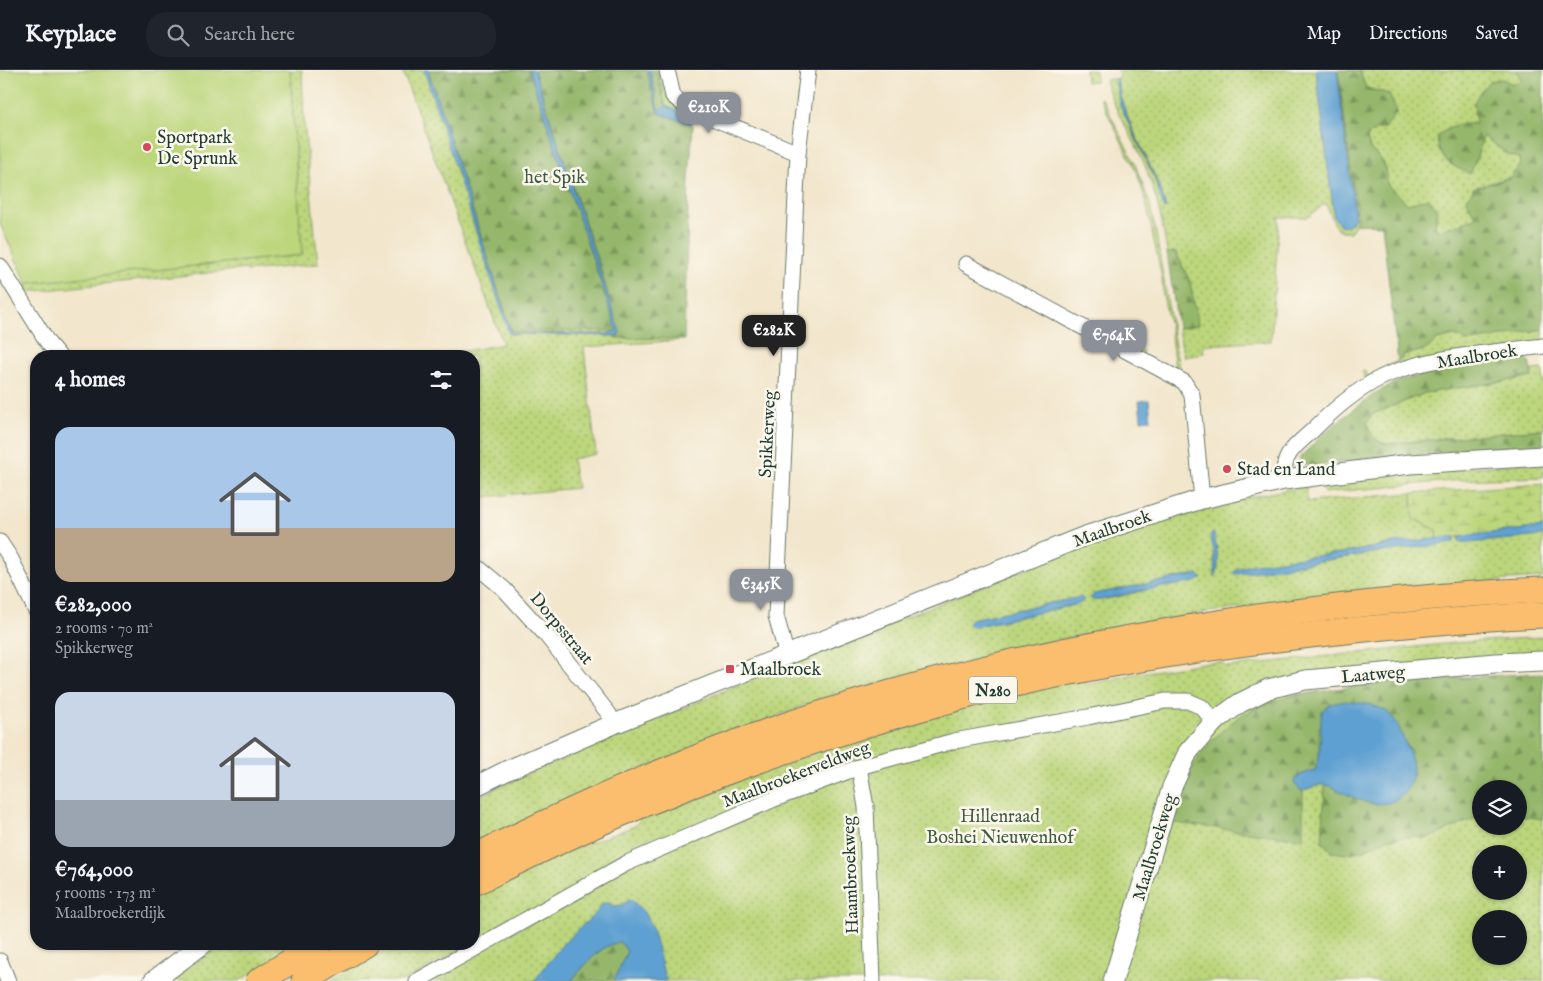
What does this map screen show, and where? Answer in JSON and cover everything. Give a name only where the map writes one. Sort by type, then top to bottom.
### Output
[{"type":"highway","name":"N280","points":[[480,854],[584,805],[690,760],[766,732],[849,705],[967,672],[1037,655],[1120,639],[1298,611],[1451,596],[1543,590]]},
{"type":"highway","name":"N280","points":[[480,880],[551,845],[692,785],[862,726],[960,698],[1113,664],[1300,635],[1432,622],[1543,615]]},
{"type":"highway","points":[[259,981],[309,950]]},
{"type":"highway","points":[[304,981],[355,950]]},
{"type":"street","points":[[666,70],[673,96],[688,108],[798,153]]},
{"type":"street","name":"Spikkerweg","points":[[786,656],[776,616],[798,153],[808,70]]},
{"type":"street","points":[[966,264],[1184,382],[1192,395],[1202,498]]},
{"type":"street","points":[[0,266],[54,350]]},
{"type":"street","name":"Maalbroek","points":[[1284,480],[1283,469],[1287,455],[1322,420],[1364,387],[1389,374],[1456,357],[1543,346]]},
{"type":"street","name":"Maalbroek","points":[[480,784],[614,724],[1084,536],[1202,498],[1284,480],[1410,464],[1543,456]]},
{"type":"street","points":[[0,542],[30,599]]},
{"type":"street","name":"Dorpsstraat","points":[[480,569],[504,589],[546,634],[609,714],[614,724]]},
{"type":"street","name":"Laatweg","points":[[1214,722],[1268,688],[1305,680],[1495,663],[1543,661]]},
{"type":"street","name":"Maalbroekerveldweg","points":[[480,946],[626,864],[772,800],[859,767],[954,741],[1088,717],[1165,700],[1188,701],[1202,707],[1214,722]]},
{"type":"street","name":"Maalbroekweg","points":[[1113,981],[1172,788],[1188,752],[1214,722]]},
{"type":"street","name":"Haambroekweg","points":[[859,767],[866,807],[873,981]]},
{"type":"street","points":[[153,981],[195,950]]},
{"type":"street","name":"Maalbroekerveldweg","points":[[417,981],[472,950]]},
{"type":"street","points":[[0,961],[8,981]]},
{"type":"green space","name":"Sportpark De Sprunk","points":[[0,70],[290,70],[302,255],[27,283],[0,224]]},
{"type":"green space","points":[[290,70],[302,70],[304,121],[318,264],[247,271],[246,269],[22,291],[19,286],[28,286],[27,283],[302,255]]},
{"type":"green space","name":"het Spik","points":[[402,70],[649,70],[684,340],[584,347],[596,454],[572,459],[577,488],[480,497],[480,350],[470,350],[503,344]]},
{"type":"green space","points":[[428,70],[529,70],[617,331],[511,330]]},
{"type":"green space","points":[[534,70],[647,70],[657,110],[650,70],[656,70],[666,106],[657,112],[693,125],[689,179],[684,339],[614,338],[619,335],[602,273]]},
{"type":"green space","points":[[656,70],[659,70],[659,77],[666,94],[692,117],[666,106]]},
{"type":"green space","points":[[1085,70],[1095,70],[1096,81],[1086,82]]},
{"type":"green space","points":[[1118,70],[1316,70],[1334,217],[1355,217],[1338,70],[1357,216],[1356,224],[1350,232],[1339,229],[1335,226],[1326,203],[1308,217],[1279,217],[1271,341],[1204,345],[1203,353],[1184,357],[1178,328],[1198,325],[1190,282],[1176,252],[1167,253],[1152,185],[1105,80],[1119,78]],"holes":[[[1115,79],[1117,79],[1120,96],[1132,128],[1155,175],[1166,208],[1164,208],[1153,175],[1124,112]]]},
{"type":"green space","points":[[1338,70],[1359,70],[1366,88],[1389,94],[1397,112],[1385,128],[1375,130],[1367,138],[1370,149],[1384,164],[1388,186],[1408,204],[1429,198],[1437,211],[1435,226],[1437,231],[1471,220],[1476,216],[1469,206],[1467,199],[1474,188],[1510,178],[1520,166],[1519,158],[1509,155],[1483,136],[1470,174],[1446,161],[1440,151],[1437,136],[1455,126],[1476,124],[1474,103],[1480,92],[1490,81],[1502,79],[1512,84],[1522,80],[1516,70],[1543,70],[1543,329],[1467,342],[1462,338],[1454,336],[1437,340],[1427,349],[1403,354],[1403,358],[1398,361],[1382,225],[1356,224],[1357,216]]},
{"type":"green space","points":[[1359,70],[1516,70],[1523,81],[1512,84],[1502,79],[1474,103],[1476,124],[1469,174],[1477,157],[1483,136],[1509,155],[1519,158],[1520,166],[1510,177],[1473,188],[1469,206],[1476,216],[1471,220],[1437,231],[1435,226],[1437,211],[1408,204],[1388,186],[1384,164],[1370,149],[1367,138],[1375,130],[1385,128],[1389,94],[1366,88]]},
{"type":"green space","points":[[1100,98],[1103,100],[1135,164],[1149,201],[1179,369],[1175,374],[1138,354],[1136,347],[1143,351],[1142,355],[1171,371],[1175,369],[1162,279],[1145,198],[1137,173]]},
{"type":"green space","points":[[1175,252],[1190,282],[1198,325],[1178,328],[1167,253]]},
{"type":"green space","points":[[1543,329],[1543,342],[1364,382],[1363,371],[1368,376],[1403,358],[1402,350],[1404,355],[1427,349],[1437,340],[1454,336],[1462,338],[1467,342]]},
{"type":"green space","points":[[1524,357],[1529,361],[1532,377],[1425,393],[1373,414],[1367,422],[1370,433],[1375,439],[1386,444],[1543,429],[1543,445],[1386,457],[1314,466],[1305,465],[1299,458],[1331,427],[1377,392],[1399,381],[1465,364]]},
{"type":"green space","points":[[1543,369],[1543,429],[1386,444],[1375,439],[1369,430],[1367,422],[1373,414],[1425,393],[1532,377],[1531,370]]},
{"type":"green space","points":[[1543,462],[1543,477],[1462,480],[1324,493],[1321,482],[1356,476]]},
{"type":"green space","points":[[1543,484],[1543,527],[1438,539],[1437,530],[1413,519],[1412,493]]},
{"type":"green space","points":[[1306,486],[1307,502],[1412,493],[1412,509],[1437,530],[1438,539],[1396,543],[1349,552],[1242,567],[1236,569],[1235,574],[1453,543],[1455,539],[1451,537],[1464,536],[1459,538],[1466,543],[1543,536],[1543,578],[1460,583],[1207,612],[1052,641],[829,696],[584,792],[480,845],[480,796],[518,778],[771,671],[1100,539],[1250,497]],"holes":[[[1198,574],[1131,594],[1093,600],[1094,594]],[[1081,597],[1079,604],[973,627],[971,619]]]},
{"type":"green space","name":"Hillenraad Boshei Nieuwenhof","points":[[1543,637],[1543,655],[1248,695],[1543,690],[1543,981],[427,981],[502,937],[584,898],[597,880],[480,938],[480,895],[523,870],[556,855],[635,826],[654,799],[979,667],[1092,684],[1134,674],[1221,662],[1226,667],[1453,643]]},
{"type":"green space","points":[[1543,673],[1543,819],[1527,817],[1527,780],[1472,780],[1472,820],[1422,839],[1414,836],[1386,839],[1365,850],[1345,854],[1333,852],[1322,842],[1325,785],[1413,769],[1412,761],[1400,730],[1319,727],[1319,762],[1315,770],[1303,774],[1295,779],[1294,783],[1303,791],[1303,839],[1167,822],[1185,782],[1206,749],[1226,727],[1251,711],[1278,700],[1307,694],[1387,683]]},
{"type":"green space","points":[[620,942],[627,951],[614,981],[571,981],[605,947]]},
{"type":"green space","points":[[214,950],[293,950],[239,981],[170,981]]},
{"type":"green space","points":[[384,950],[459,950],[405,981],[330,981]]},
{"type":"water","points":[[424,70],[428,70],[511,332],[607,334],[617,330],[529,70],[534,70],[620,332],[619,335],[509,334]]},
{"type":"water","points":[[647,70],[650,70],[657,110]]},
{"type":"water","points":[[1316,70],[1337,70],[1355,217],[1352,223],[1346,226],[1340,225],[1334,217]]},
{"type":"water","points":[[1117,78],[1120,95],[1132,128],[1161,191],[1166,208],[1164,209],[1154,176],[1120,105],[1115,79]]},
{"type":"water","points":[[666,106],[692,117],[693,122],[690,124],[656,112]]},
{"type":"water","points":[[1149,400],[1151,419],[1141,420],[1139,401]]},
{"type":"water","points":[[1543,527],[1543,536],[1466,543],[1459,541],[1459,538],[1464,536]]},
{"type":"water","points":[[1214,534],[1218,562],[1215,577],[1214,551],[1210,535]]},
{"type":"water","points":[[1451,537],[1455,539],[1453,543],[1234,574],[1240,568],[1269,562],[1349,552],[1401,542]]},
{"type":"water","points":[[1198,574],[1202,578],[1196,582],[1139,591],[1101,600],[1090,598],[1094,594]]},
{"type":"water","points":[[1081,597],[1084,600],[1079,604],[973,627],[968,624],[971,619]]},
{"type":"water","points":[[1346,701],[1367,704],[1386,711],[1399,728],[1411,756],[1413,769],[1408,788],[1394,801],[1380,804],[1368,803],[1326,785],[1301,791],[1294,783],[1295,779],[1303,774],[1315,770],[1320,749],[1322,711],[1330,704]]},
{"type":"water","points":[[631,899],[644,912],[652,928],[666,981],[614,981],[627,951],[620,942],[605,947],[571,981],[534,981],[562,945],[597,912],[601,905],[607,902],[614,906],[622,905]]},
{"type":"place","name":"Sportpark De Sprunk","points":[[147,147]]},
{"type":"place","name":"Stad en Land","points":[[1227,469]]},
{"type":"place","name":"Maalbroek","points":[[730,669]]}]
